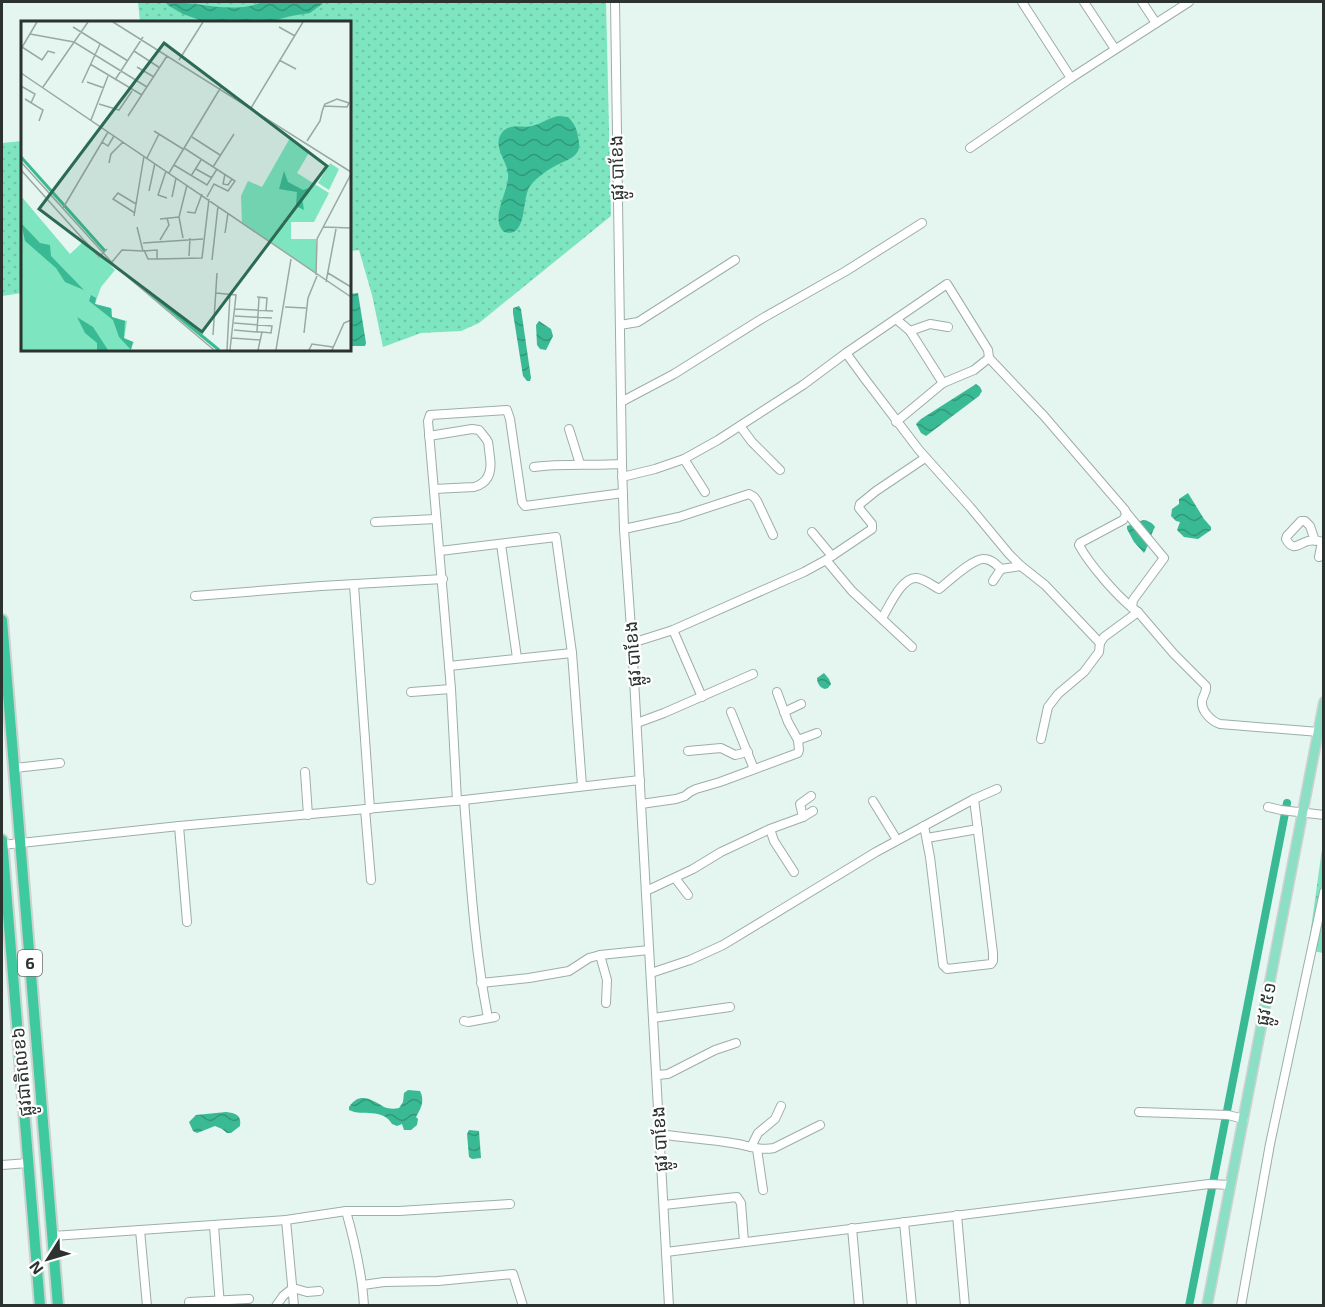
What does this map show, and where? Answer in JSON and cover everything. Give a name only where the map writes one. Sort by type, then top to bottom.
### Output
[{"type":"highway","name":"ផ្លូវជាតិលេខ៦","points":[[2,620],[58,1305]]},
{"type":"highway","name":"ផ្លូវជាតិលេខ៦","points":[[2,843],[40,1305]]},
{"type":"main road","name":"ផ្លូវ ៥១","points":[[1207,1305],[1227,1185],[1244,1119],[1305,813],[1323,702]]},
{"type":"street","name":"ផ្លូវ បាខែង","points":[[615,2],[624,529],[669,1305]]},
{"type":"street","points":[[1084,2],[1115,49]]},
{"type":"street","points":[[1143,2],[1156,23]]},
{"type":"street","points":[[970,148],[1071,78],[1189,2]]},
{"type":"street","points":[[1025,3],[1071,78]]},
{"type":"street","points":[[621,402],[698,360],[763,318],[846,271],[922,223]]},
{"type":"street","points":[[620,325],[638,322],[735,260]]},
{"type":"street","points":[[622,477],[684,459],[740,426],[803,385],[846,352],[947,284],[988,350],[989,358],[1044,416],[1164,558],[1133,600],[1135,610]]},
{"type":"street","points":[[896,318],[910,331],[943,384]]},
{"type":"street","points":[[910,331],[930,324],[948,327]]},
{"type":"street","points":[[846,352],[896,422],[926,458],[1021,566],[1045,585],[1100,643]]},
{"type":"street","points":[[896,422],[943,384],[974,370],[989,358]]},
{"type":"street","points":[[464,1021],[492,1018],[481,983],[460,800],[443,579],[429,436],[430,415],[507,410],[522,502],[525,506],[623,493]]},
{"type":"street","points":[[740,426],[752,442],[780,470]]},
{"type":"street","points":[[429,436],[472,429],[479,430],[488,442],[491,464],[488,479],[480,485],[434,489]]},
{"type":"street","points":[[569,429],[579,465]]},
{"type":"street","points":[[632,643],[673,630],[829,558],[872,529],[860,504],[926,458]]},
{"type":"street","points":[[684,459],[705,492]]},
{"type":"street","points":[[534,467],[622,464]]},
{"type":"street","points":[[624,529],[679,517],[749,494],[757,501],[773,535]]},
{"type":"street","points":[[1125,510],[1126,515],[1123,520],[1079,545],[1114,591],[1135,610],[1206,686],[1207,690],[1202,702],[1206,713],[1214,722],[1220,724],[1319,732]]},
{"type":"street","points":[[375,522],[436,519]]},
{"type":"street","points":[[812,532],[852,591],[912,647]]},
{"type":"street","points":[[440,550],[556,537],[572,653],[582,786]]},
{"type":"street","points":[[1319,557],[1320,542]]},
{"type":"street","points":[[501,544],[517,658]]},
{"type":"street","points":[[882,618],[897,592],[910,578],[922,579],[939,589],[980,559],[993,562],[1001,569]]},
{"type":"street","points":[[993,581],[1001,569],[1021,566]]},
{"type":"street","points":[[195,596],[443,579]]},
{"type":"street","points":[[354,585],[371,880]]},
{"type":"street","points":[[1041,739],[1051,702],[1084,672],[1099,651],[1100,643],[1106,635],[1135,610]]},
{"type":"street","points":[[673,630],[702,696]]},
{"type":"street","points":[[449,666],[572,653]]},
{"type":"street","points":[[637,723],[753,674]]},
{"type":"street","points":[[411,692],[451,688]]},
{"type":"street","points":[[641,804],[676,799],[696,789],[798,753],[800,750],[798,740],[777,692]]},
{"type":"street","points":[[784,712],[801,704]]},
{"type":"street","points":[[731,712],[754,769]]},
{"type":"street","points":[[798,740],[817,733]]},
{"type":"street","points":[[688,751],[721,748],[735,755],[748,752]]},
{"type":"street","points":[[15,768],[60,763]]},
{"type":"street","points":[[305,772],[308,815]]},
{"type":"street","points":[[2,843],[460,800],[640,780]]},
{"type":"street","points":[[651,973],[690,960],[723,945],[856,863],[974,799],[997,789]]},
{"type":"street","points":[[803,817],[800,804],[811,795]]},
{"type":"street","points":[[924,826],[943,965],[947,969],[991,964],[993,953],[974,799]]},
{"type":"street","points":[[873,801],[897,840]]},
{"type":"street","points":[[1268,807],[1323,815]]},
{"type":"street","points":[[646,891],[675,878],[721,852],[813,811]]},
{"type":"street","points":[[179,826],[187,922]]},
{"type":"street","points":[[927,838],[978,829]]},
{"type":"street","points":[[770,830],[774,841],[794,872]]},
{"type":"street","points":[[675,878],[688,895]]},
{"type":"street","points":[[1241,1305],[1270,1144],[1323,892]]},
{"type":"street","points":[[481,983],[569,971],[589,958],[600,955],[650,950]]},
{"type":"street","points":[[600,955],[607,980],[606,1003]]},
{"type":"street","points":[[653,1018],[730,1007]]},
{"type":"street","points":[[657,1075],[668,1074],[702,1056],[736,1043]]},
{"type":"street","points":[[763,1190],[754,1148],[758,1133],[776,1119],[781,1106]]},
{"type":"street","points":[[1139,1112],[1231,1115],[1244,1119]]},
{"type":"street","points":[[660,1134],[730,1142],[754,1148],[774,1148],[820,1125]]},
{"type":"street","points":[[2,1165],[28,1163]]},
{"type":"street","points":[[666,1252],[1209,1184],[1227,1185]]},
{"type":"street","points":[[664,1205],[737,1197],[741,1201],[744,1242]]},
{"type":"street","points":[[53,1236],[286,1220],[346,1211],[399,1211],[510,1204]]},
{"type":"street","points":[[346,1211],[363,1285],[364,1305]]},
{"type":"street","points":[[957,1215],[965,1305]]},
{"type":"street","points":[[286,1220],[294,1305]]},
{"type":"street","points":[[904,1222],[912,1305]]},
{"type":"street","points":[[214,1226],[219,1303]]},
{"type":"street","points":[[852,1228],[859,1305]]},
{"type":"street","points":[[140,1230],[147,1305]]},
{"type":"street","points":[[363,1285],[376,1282],[420,1282],[513,1274],[523,1305]]},
{"type":"street","points":[[293,1288],[307,1292],[319,1291]]},
{"type":"street","points":[[276,1305],[293,1288]]},
{"type":"street","points":[[189,1302],[219,1303],[249,1299]]},
{"type":"shaded area","points":[[138,2],[606,2],[611,216],[479,323],[461,331],[421,333],[383,347],[372,295],[359,250],[351,251],[351,21],[140,21]]},
{"type":"shaded area","points":[[21,141],[21,293],[2,296],[2,143]]},
{"type":"shaded area","points":[[1323,842],[1323,953],[1308,950]]},
{"type":"water","points":[[165,2],[239,7],[263,2],[323,2],[310,13],[273,21],[202,21]]},
{"type":"water","points":[[558,116],[568,117],[574,124],[579,140],[578,151],[532,183],[527,192],[523,216],[517,230],[512,233],[504,232],[500,226],[499,213],[507,185],[508,172],[500,151],[501,134],[508,128],[528,127]]},
{"type":"water","points":[[358,293],[365,346],[351,346],[351,294]]},
{"type":"water","points":[[519,306],[530,381],[523,376],[513,313],[513,308]]},
{"type":"water","points":[[539,321],[551,329],[553,336],[546,350],[540,349],[537,345],[536,325]]},
{"type":"water","points":[[976,384],[982,391],[979,396],[926,436],[921,433],[916,424],[921,419]]},
{"type":"water","points":[[1188,493],[1211,527],[1211,530],[1198,539],[1184,537],[1177,530],[1180,522],[1171,516],[1172,509],[1179,504],[1179,499]]},
{"type":"water","points":[[1143,520],[1155,527],[1144,553],[1134,542],[1127,529],[1127,526]]},
{"type":"water","points":[[824,673],[831,684],[825,689],[819,685],[817,678]]},
{"type":"water","points":[[408,1090],[420,1091],[422,1098],[416,1117],[417,1125],[411,1130],[404,1130],[402,1124],[397,1126],[392,1124],[378,1114],[349,1110],[353,1102],[362,1098],[386,1108],[399,1108],[403,1102],[404,1093]]},
{"type":"water","points":[[226,1112],[235,1114],[240,1119],[240,1126],[231,1133],[215,1126],[197,1133],[193,1131],[189,1122],[196,1115]]},
{"type":"water","points":[[469,1130],[479,1131],[481,1158],[469,1157],[467,1134]]},
{"type":"waterway","points":[[1189,1306],[1287,803]]}]
